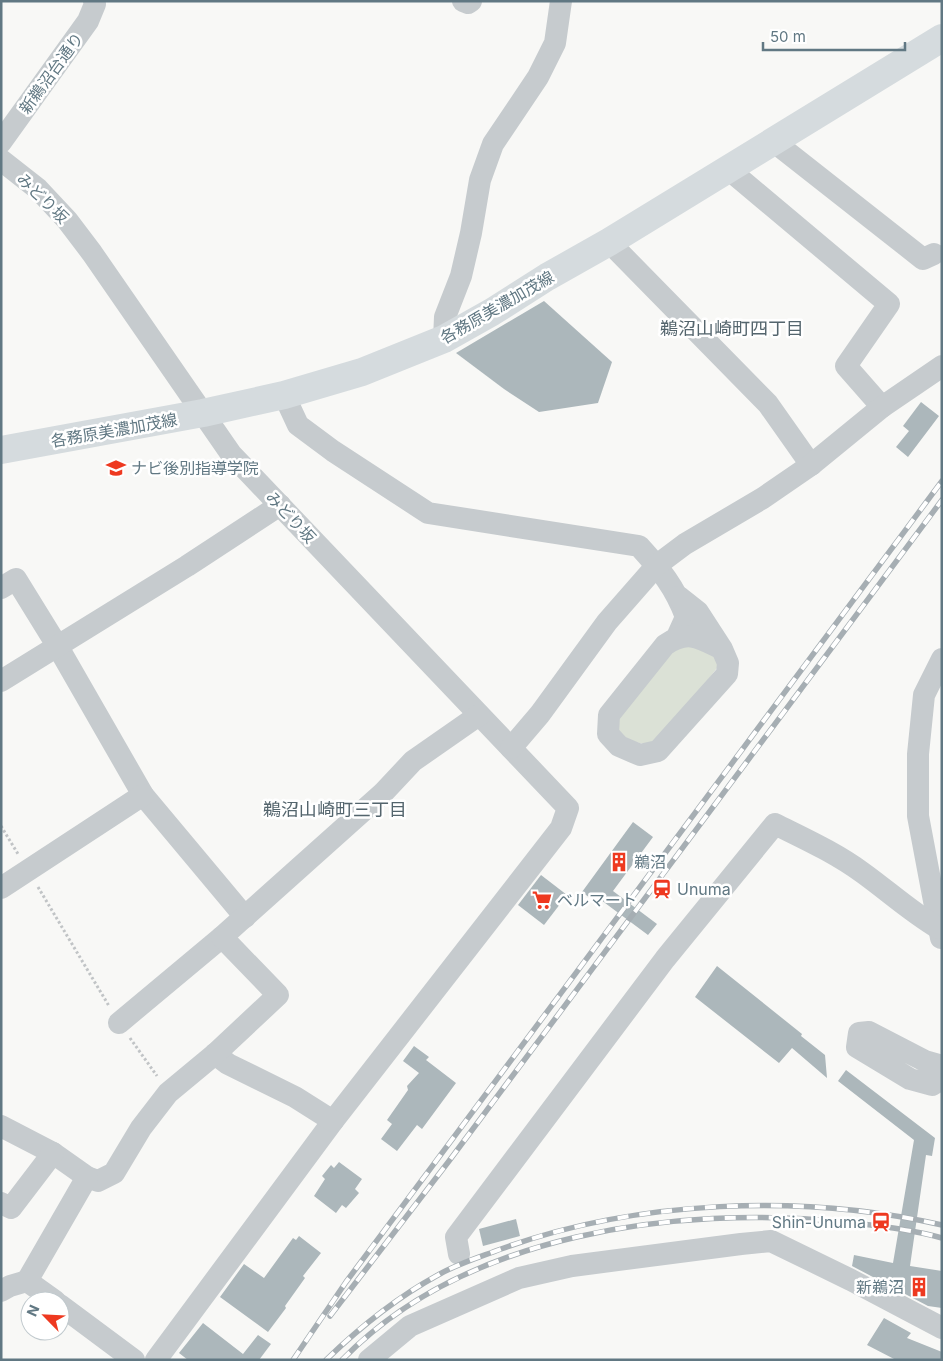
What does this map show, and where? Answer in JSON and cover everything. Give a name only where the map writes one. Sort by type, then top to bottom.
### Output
[{"type":"main road","name":"各務原美濃加茂線","points":[[1,450],[203,413],[284,395],[362,372],[444,339],[609,242],[942,38]]},
{"type":"street","name":"新鵜沼台通り","points":[[1,142],[88,21],[95,4],[94,1]]},
{"type":"street","points":[[463,1],[468,3],[471,1]]},
{"type":"street","points":[[444,339],[445,318],[461,276],[480,180],[494,144],[538,77],[555,43],[561,1]]},
{"type":"street","points":[[774,142],[924,259],[934,254]]},
{"type":"street","name":"みどり坂","points":[[1,160],[38,189],[67,220],[92,252],[231,454],[568,808],[561,828],[333,1121]]},
{"type":"street","points":[[727,168],[889,304],[846,366],[882,407]]},
{"type":"street","points":[[609,242],[768,404],[811,465]]},
{"type":"street","points":[[511,748],[540,714],[607,622],[657,566],[685,544],[763,498],[811,465],[882,407],[942,366]]},
{"type":"street","points":[[284,395],[298,425],[333,451],[428,513],[639,546],[657,566],[678,596],[686,617],[678,637]]},
{"type":"street","points":[[1,681],[195,561],[280,505]]},
{"type":"street","points":[[1,588],[16,579],[58,647],[143,795],[245,917]]},
{"type":"street","points":[[678,596],[698,612],[722,649],[728,664],[727,674],[658,751],[640,755],[619,746],[608,734],[609,715],[665,645],[678,637],[697,637],[722,649]]},
{"type":"street","points":[[940,935],[918,816],[918,754],[924,695],[942,659]]},
{"type":"street","points":[[119,1023],[222,938],[383,793],[413,760],[479,715]]},
{"type":"street","points":[[1,888],[143,795]]},
{"type":"street","points":[[459,1254],[456,1237],[665,959],[775,824],[822,847],[862,872],[940,935]]},
{"type":"street","points":[[3,1121],[53,1152],[87,1177],[98,1181],[114,1172],[141,1128],[168,1093],[216,1054],[278,995],[222,938]]},
{"type":"street","points":[[942,1066],[925,1061],[869,1032],[859,1034],[857,1047],[910,1079],[932,1085],[942,1079]]},
{"type":"street","points":[[156,1360],[333,1121],[295,1097],[228,1064],[216,1054]]},
{"type":"street","points":[[1,1203],[11,1208],[53,1152]]},
{"type":"street","points":[[1,1291],[27,1281],[87,1177]]},
{"type":"street","points":[[369,1360],[410,1326],[519,1278],[572,1266],[771,1241],[851,1280],[942,1328]]},
{"type":"street","points":[[27,1281],[41,1291]]},
{"type":"street","points":[[70,1312],[134,1360]]},
{"type":"path","points":[[1,826],[119,1023],[168,1093]]},
{"type":"shaded area","points":[[693,641],[716,653],[721,663],[656,746],[623,740],[615,721],[669,650]]},
{"type":"building","points":[[544,301],[612,362],[598,403],[539,412],[504,389],[456,353]]},
{"type":"building","points":[[921,402],[939,416],[908,457],[896,447],[909,431],[903,426]]},
{"type":"building","name":"鵜沼","points":[[633,822],[653,837],[613,891],[657,924],[648,935],[601,900],[598,904],[582,892]]},
{"type":"building","name":"ベルマート","points":[[541,875],[567,895],[544,925],[518,905]]},
{"type":"building","points":[[717,966],[802,1034],[801,1036],[825,1055],[827,1078],[792,1048],[779,1063],[695,997]]},
{"type":"building","points":[[414,1046],[429,1057],[426,1060],[456,1083],[422,1129],[417,1125],[397,1151],[381,1139],[392,1124],[387,1120],[408,1090],[407,1086],[419,1073],[403,1061]]},
{"type":"building","points":[[846,1070],[935,1138],[932,1156],[926,1155],[910,1266],[942,1271],[942,1308],[928,1306],[852,1266],[854,1255],[893,1263],[914,1140],[838,1081]]},
{"type":"building","points":[[339,1162],[362,1179],[355,1189],[359,1193],[346,1208],[342,1205],[336,1213],[314,1196],[325,1179],[322,1176],[331,1165],[334,1168]]},
{"type":"building","points":[[516,1219],[520,1236],[483,1246],[479,1229]]},
{"type":"building","points":[[299,1236],[321,1253],[303,1276],[305,1278],[268,1332],[220,1297],[244,1264],[264,1278],[293,1238],[296,1240]]},
{"type":"building","points":[[884,1318],[911,1333],[907,1338],[942,1352],[942,1360],[896,1360],[867,1345]]},
{"type":"building","points":[[203,1323],[243,1354],[258,1335],[271,1344],[259,1360],[188,1360],[179,1353]]},
{"type":"railway","points":[[293,1360],[346,1282],[942,481]]},
{"type":"railway","points":[[330,1316],[449,1161],[942,500]]},
{"type":"railway","points":[[326,1360],[379,1314],[408,1293],[445,1271],[501,1249],[553,1233],[607,1220],[663,1211],[777,1206],[833,1208],[888,1215],[942,1225]]},
{"type":"railway","points":[[342,1360],[392,1317],[449,1282],[511,1256],[577,1237],[644,1225],[713,1219],[780,1218],[845,1222],[906,1230],[942,1238]]},
{"type":"place","name":"ナビ後別指導学院","points":[[116,468]]},
{"type":"place","name":"鵜沼","points":[[619,862]]},
{"type":"place","name":"Unuma","points":[[662,889]]},
{"type":"place","name":"ベルマート","points":[[542,900]]},
{"type":"place","name":"Shin-Unuma","points":[[881,1222]]},
{"type":"place","name":"新鵜沼","points":[[919,1287]]},
{"type":"district","name":"鵜沼山崎町四丁目","points":[[732,329]]},
{"type":"district","name":"鵜沼山崎町三丁目","points":[[335,810]]}]
